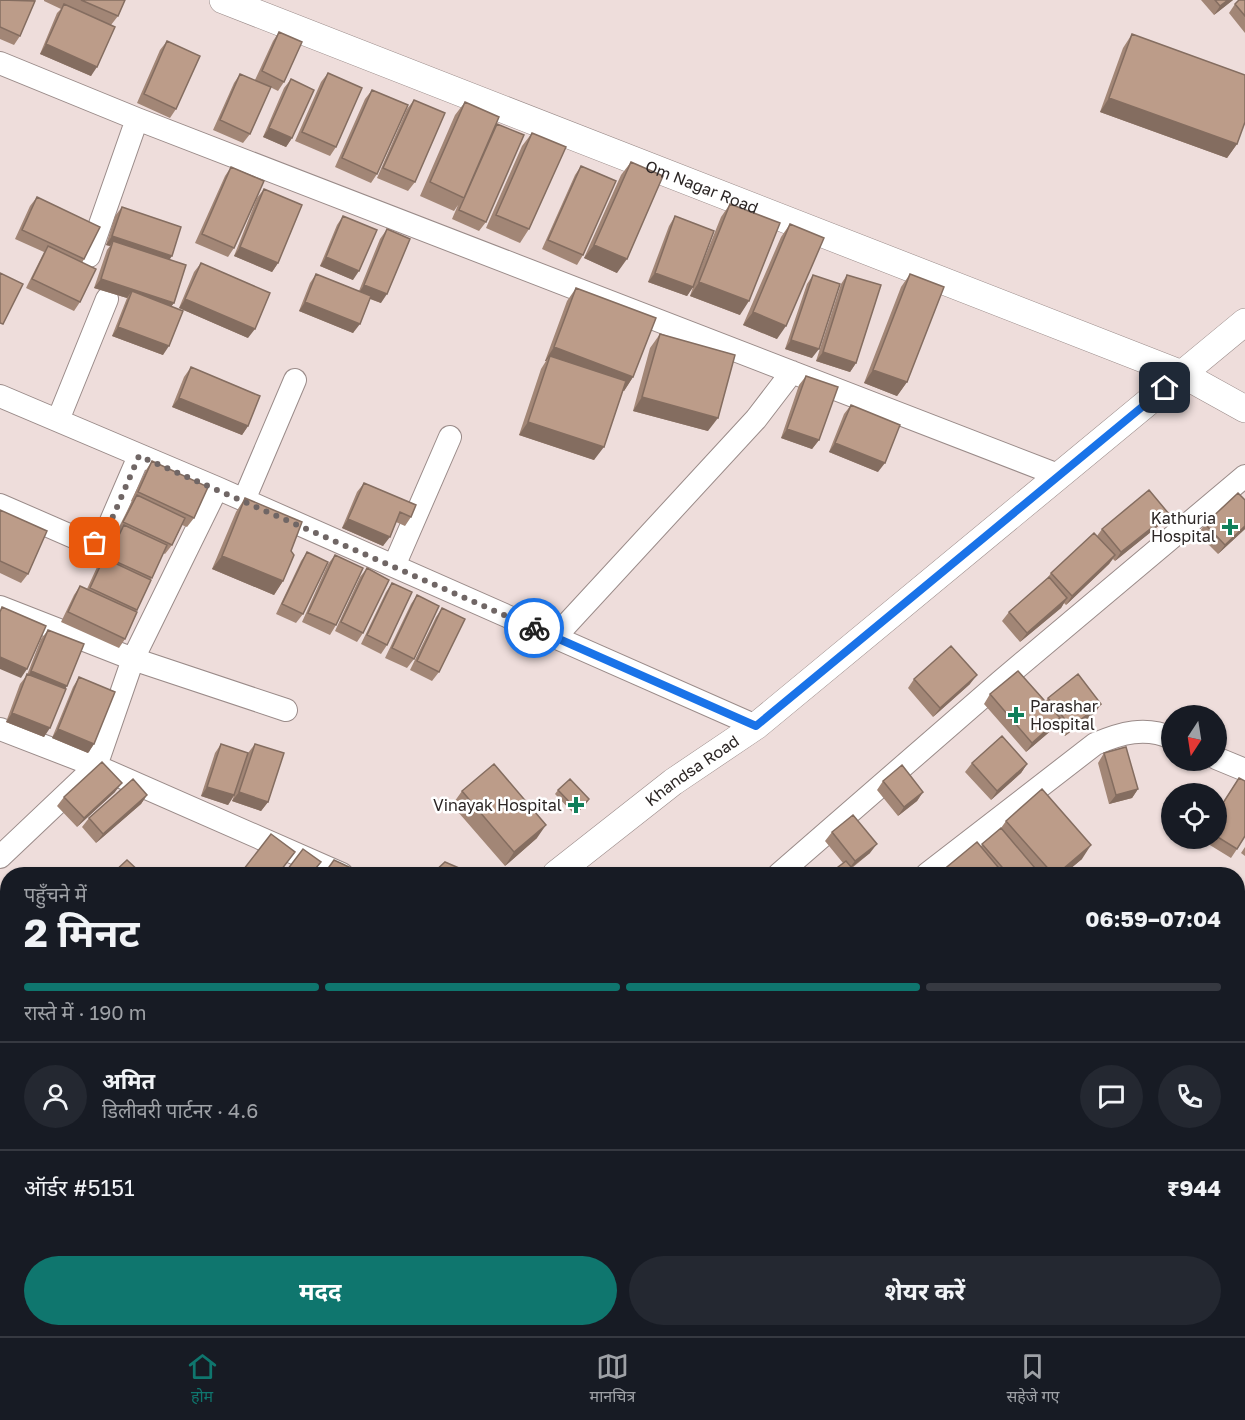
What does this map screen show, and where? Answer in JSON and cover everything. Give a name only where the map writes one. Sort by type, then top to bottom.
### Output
[{"type":"street","name":"Om Nagar Road","points":[[223,0],[1182,374],[1245,409]]},
{"type":"street","points":[[0,63],[137,119],[1058,476]]},
{"type":"street","points":[[89,256],[137,119]]},
{"type":"street","points":[[58,420],[107,299]]},
{"type":"street","name":"Khandsa Road","points":[[565,867],[673,782],[756,726],[1245,322]]},
{"type":"street","points":[[555,637],[756,419],[792,372]]},
{"type":"street","points":[[244,500],[294,380]]},
{"type":"street","points":[[0,396],[217,488],[756,726]]},
{"type":"street","points":[[394,566],[450,437]]},
{"type":"street","points":[[0,505],[85,542],[95,543],[102,538],[108,528],[139,456]]},
{"type":"street","points":[[787,867],[1001,681],[1245,476]]},
{"type":"street","points":[[0,858],[96,766],[133,659],[217,488]]},
{"type":"street","points":[[0,607],[133,659],[286,710]]},
{"type":"street","points":[[0,729],[96,766],[326,867]]},
{"type":"street","points":[[936,867],[1095,744],[1121,733],[1156,731],[1161,733]]},
{"type":"street","points":[[1227,763],[1245,771]]},
{"type":"building","points":[[0,0],[35,1],[20,36],[0,27]]},
{"type":"building","points":[[81,0],[125,0],[118,16]]},
{"type":"building","points":[[1215,0],[1228,0],[1220,6]]},
{"type":"building","points":[[1239,0],[1245,0],[1245,16],[1235,4]]},
{"type":"building","points":[[64,4],[115,27],[97,67],[46,44]]},
{"type":"building","points":[[279,32],[302,42],[284,82],[262,71]]},
{"type":"building","points":[[1132,34],[1245,75],[1245,122],[1237,144],[1109,98]]},
{"type":"building","points":[[167,41],[200,56],[176,109],[144,94]]},
{"type":"building","points":[[328,73],[362,88],[336,147],[302,132]]},
{"type":"building","points":[[240,74],[271,87],[250,134],[220,120]]},
{"type":"building","points":[[291,79],[314,90],[292,138],[269,128]]},
{"type":"building","points":[[372,90],[408,105],[377,174],[342,158]]},
{"type":"building","points":[[414,100],[445,113],[415,182],[383,168]]},
{"type":"building","points":[[465,102],[499,117],[464,198],[430,182]]},
{"type":"building","points":[[497,124],[524,135],[486,222],[459,210]]},
{"type":"building","points":[[532,133],[566,147],[529,229],[496,215]]},
{"type":"building","points":[[631,162],[663,176],[627,259],[594,245]]},
{"type":"building","points":[[581,166],[616,181],[583,255],[548,240]]},
{"type":"building","points":[[231,167],[264,181],[234,248],[202,234]]},
{"type":"building","points":[[264,189],[302,205],[278,263],[240,247]]},
{"type":"building","points":[[37,197],[100,227],[84,259],[22,230]]},
{"type":"building","points":[[730,204],[780,223],[749,301],[699,282]]},
{"type":"building","points":[[122,207],[181,227],[172,256],[112,236]]},
{"type":"building","points":[[343,216],[377,230],[359,271],[326,257]]},
{"type":"building","points":[[675,216],[714,231],[693,287],[655,273]]},
{"type":"building","points":[[790,224],[824,238],[786,326],[753,312]]},
{"type":"building","points":[[387,229],[410,239],[387,294],[364,285]]},
{"type":"building","points":[[113,241],[186,265],[174,303],[101,279]]},
{"type":"building","points":[[48,246],[96,269],[80,302],[32,279]]},
{"type":"building","points":[[201,263],[270,293],[255,329],[185,299]]},
{"type":"building","points":[[0,273],[23,284],[3,324],[0,323]]},
{"type":"building","points":[[316,274],[371,296],[360,324],[305,302]]},
{"type":"building","points":[[910,274],[944,287],[907,382],[873,370]]},
{"type":"building","points":[[813,275],[840,284],[819,349],[791,340]]},
{"type":"building","points":[[847,275],[881,285],[856,363],[823,352]]},
{"type":"building","points":[[576,288],[656,318],[633,377],[554,347]]},
{"type":"building","points":[[132,291],[183,311],[169,346],[118,327]]},
{"type":"building","points":[[660,334],[735,355],[718,418],[642,397]]},
{"type":"building","points":[[550,356],[626,381],[604,447],[528,422]]},
{"type":"building","points":[[191,367],[260,396],[248,426],[179,398]]},
{"type":"building","points":[[806,376],[838,387],[819,440],[787,429]]},
{"type":"building","points":[[851,405],[900,425],[885,463],[835,443]]},
{"type":"building","points":[[152,461],[208,487],[194,518],[138,492]]},
{"type":"building","points":[[364,483],[416,505],[411,517],[400,512],[390,537],[348,519]]},
{"type":"building","points":[[1149,490],[1169,514],[1121,552],[1102,529]]},
{"type":"building","points":[[1238,493],[1245,500],[1245,526],[1225,545],[1205,524]]},
{"type":"building","points":[[137,495],[185,518],[172,545],[123,522]]},
{"type":"building","points":[[245,498],[302,522],[291,551],[294,555],[283,581],[222,556]]},
{"type":"building","points":[[0,510],[47,531],[28,574],[0,561]]},
{"type":"building","points":[[124,525],[167,545],[152,578],[108,558]]},
{"type":"building","points":[[1094,533],[1115,555],[1072,596],[1051,573]]},
{"type":"building","points":[[307,552],[328,562],[303,614],[282,604]]},
{"type":"building","points":[[335,555],[363,568],[336,625],[308,613]]},
{"type":"building","points":[[104,558],[151,580],[137,610],[90,588]]},
{"type":"building","points":[[367,568],[389,580],[363,633],[341,622]]},
{"type":"building","points":[[1049,577],[1067,598],[1027,633],[1009,612]]},
{"type":"building","points":[[392,583],[412,592],[387,645],[367,635]]},
{"type":"building","points":[[80,586],[137,612],[125,639],[68,612]]},
{"type":"building","points":[[417,595],[439,606],[414,659],[392,648]]},
{"type":"building","points":[[2,607],[46,626],[27,669],[0,657]]},
{"type":"building","points":[[442,608],[465,619],[439,672],[417,661]]},
{"type":"building","points":[[48,630],[84,644],[67,686],[31,671]]},
{"type":"building","points":[[951,646],[977,675],[940,708],[914,679]]},
{"type":"building","points":[[1018,671],[1060,718],[1032,743],[990,694]]},
{"type":"building","points":[[27,674],[66,689],[50,728],[12,713]]},
{"type":"building","points":[[1078,674],[1101,704],[1071,727],[1048,698]]},
{"type":"building","points":[[79,677],[115,692],[94,744],[58,729]]},
{"type":"building","points":[[1002,736],[1027,764],[997,791],[972,763]]},
{"type":"building","points":[[221,744],[248,753],[234,795],[207,787]]},
{"type":"building","points":[[255,744],[284,753],[268,802],[239,792]]},
{"type":"building","points":[[1126,747],[1138,789],[1116,795],[1104,753]]},
{"type":"building","points":[[102,762],[122,783],[84,818],[64,797]]},
{"type":"building","points":[[494,764],[546,825],[514,852],[462,791]]},
{"type":"building","points":[[902,765],[923,792],[904,807],[883,781]]},
{"type":"building","points":[[1239,778],[1245,781],[1245,836],[1237,849],[1227,843],[1227,797]]},
{"type":"building","points":[[133,779],[147,795],[103,834],[89,818]]},
{"type":"building","points":[[570,779],[589,799],[578,811],[558,790]]},
{"type":"building","points":[[1042,789],[1091,845],[1065,867],[1047,867],[1006,821]]},
{"type":"building","points":[[853,815],[877,844],[855,861],[832,832]]},
{"type":"building","points":[[1001,828],[1034,867],[1002,867],[982,844]]},
{"type":"building","points":[[271,834],[295,852],[283,867],[245,867]]},
{"type":"building","points":[[977,842],[998,867],[947,867]]},
{"type":"building","points":[[303,849],[321,862],[317,867],[289,867]]},
{"type":"building","points":[[127,860],[134,867],[120,867]]},
{"type":"building","points":[[334,860],[349,867],[329,867]]},
{"type":"building","points":[[846,861],[851,867],[838,867]]},
{"type":"building","points":[[445,862],[457,867],[440,867]]},
{"type":"way so far","points":[[95,543],[102,538],[108,528],[139,456],[217,488],[534,628]]},
{"type":"place","name":"Kathuria Hospital","points":[[1230,527]]},
{"type":"place","name":"Parashar Hospital","points":[[1016,715]]},
{"type":"place","name":"Vinayak Hospital","points":[[576,805]]},
{"type":"route","points":[[534,628],[756,726],[1165,388]]}]
